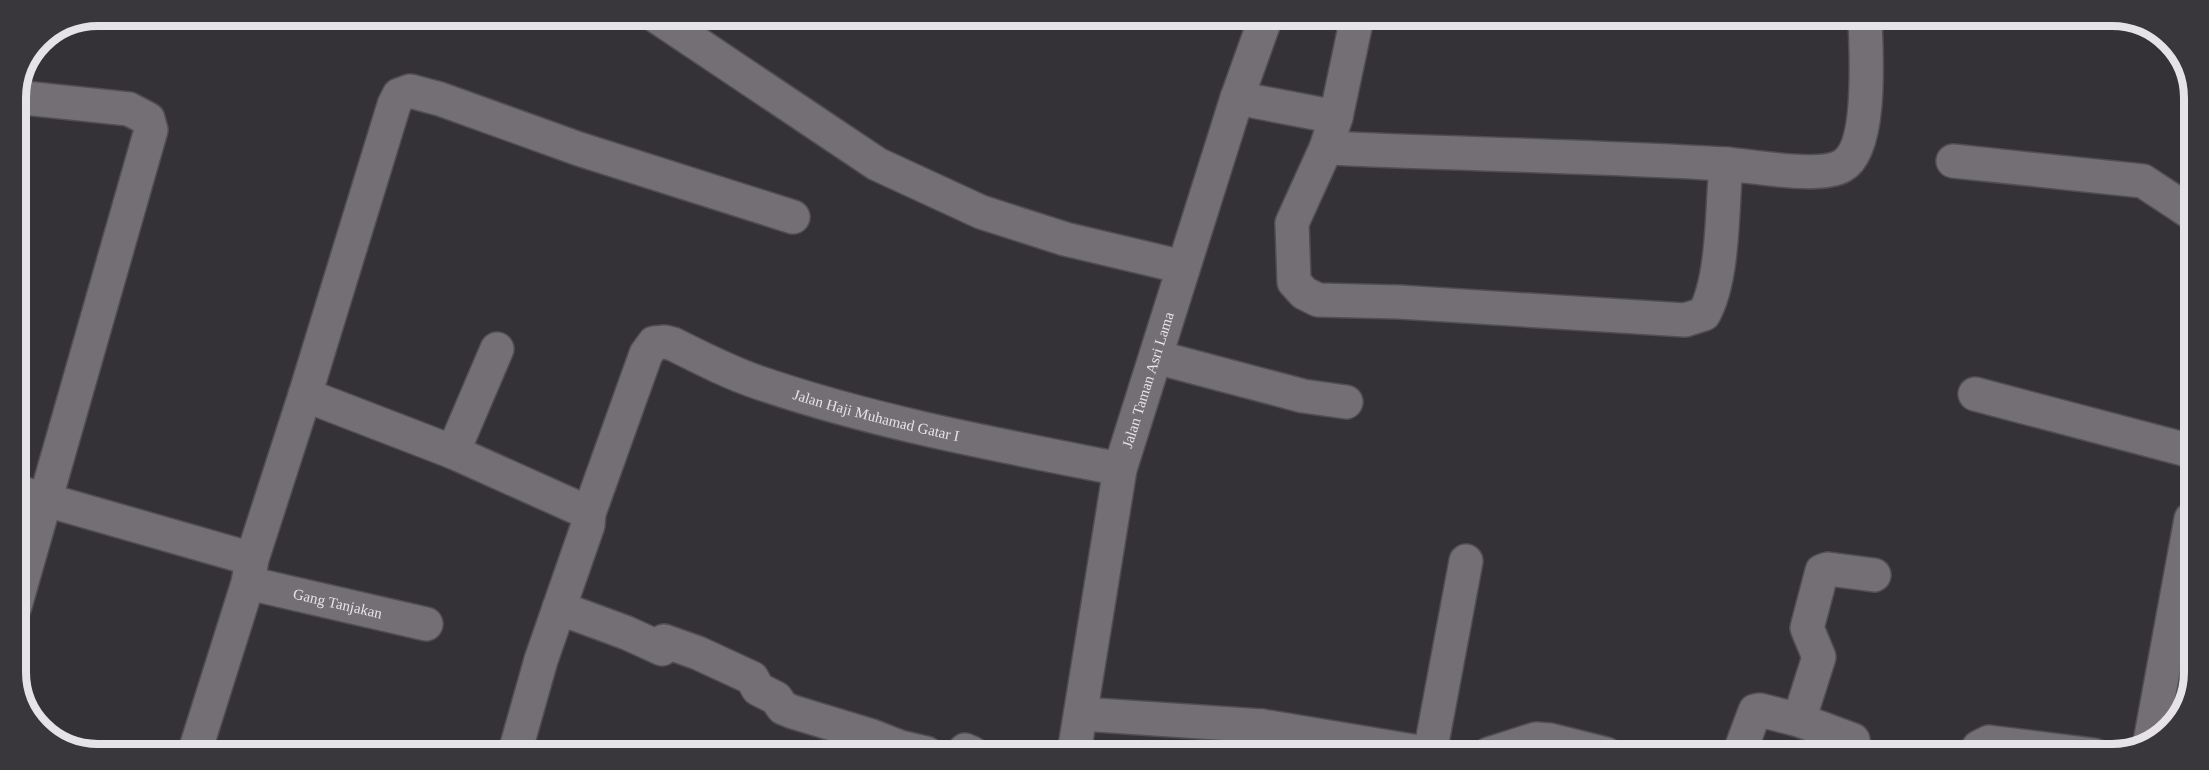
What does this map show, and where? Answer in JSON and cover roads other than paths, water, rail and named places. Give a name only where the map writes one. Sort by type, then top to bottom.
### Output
[{"type":"street","points":[[671,26],[877,164],[981,212],[1065,238],[1183,267]]},
{"type":"street","name":"Jalan Taman Asri Lama","points":[[1076,744],[1120,469],[1237,98],[1263,26]]},
{"type":"street","points":[[1355,26],[1336,117],[1326,148],[1292,223],[1294,282],[1304,293],[1318,300],[1399,302],[1684,320],[1704,314],[1712,299],[1717,275],[1725,164]]},
{"type":"street","points":[[1326,148],[1725,164],[1823,172],[1843,166],[1855,154],[1863,127],[1867,72],[1865,26]]},
{"type":"street","points":[[197,744],[394,105],[399,95],[410,91],[440,99],[579,149],[793,217]]},
{"type":"street","points":[[26,98],[129,109],[148,118],[151,130],[26,568]]},
{"type":"street","points":[[1237,98],[1336,117]]},
{"type":"street","points":[[1953,161],[2143,181],[2183,208]]},
{"type":"street","name":"Jalan Haji Muhamad Gatar I","points":[[589,513],[646,354],[654,343],[665,342],[759,382],[874,418],[1120,469]]},
{"type":"street","points":[[453,452],[497,349]]},
{"type":"street","points":[[1156,357],[1303,396],[1347,402]]},
{"type":"street","points":[[1975,394],[2184,449]]},
{"type":"street","points":[[305,395],[453,452],[589,513],[588,525],[541,660],[517,744]]},
{"type":"street","name":"Gang Tanjakan","points":[[26,494],[250,571],[426,624]]},
{"type":"street","points":[[2152,732],[2184,558]]},
{"type":"street","points":[[1432,744],[1466,561]]},
{"type":"street","points":[[1800,720],[1819,657],[1807,628],[1822,571],[1828,569],[1874,575]]},
{"type":"street","points":[[559,608],[627,633],[662,650],[664,641],[698,653],[752,678],[758,689],[776,698],[783,708],[892,744]]},
{"type":"street","points":[[1743,744],[1755,711],[1760,710],[1800,720],[1853,740]]},
{"type":"street","points":[[1081,714],[1261,739],[1321,744]]},
{"type":"street","points":[[1523,744],[1536,740],[1550,740],[1566,744]]},
{"type":"street","points":[[1985,744],[1989,742],[2005,744]]}]
